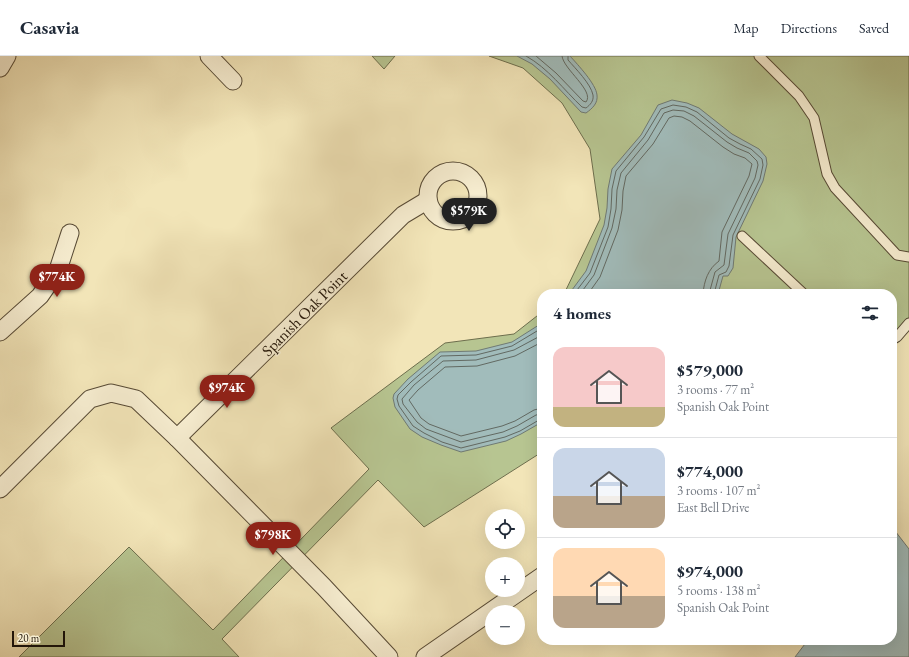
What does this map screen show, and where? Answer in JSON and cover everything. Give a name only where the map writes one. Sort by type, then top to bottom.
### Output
[{"type":"street","points":[[0,68],[7,56]]},
{"type":"street","points":[[209,56],[233,81]]},
{"type":"street","name":"Spanish Oak Point","points":[[177,438],[403,215],[428,200]]},
{"type":"street","points":[[0,332],[40,296],[58,270],[70,233]]},
{"type":"street","points":[[0,488],[90,399],[111,393],[136,400],[177,438],[324,588],[389,657]]},
{"type":"street","points":[[425,657],[537,579]]},
{"type":"lane","points":[[759,56],[800,96],[814,118],[827,174],[835,188],[897,255],[909,257]]},
{"type":"lane","points":[[742,236],[799,289]]},
{"type":"lane","points":[[897,337],[909,323]]},
{"type":"green space","points":[[372,56],[395,56],[384,69]]},
{"type":"green space","points":[[489,56],[909,56],[909,326],[897,337],[897,289],[566,289],[600,219],[590,149],[562,103],[523,68]]},
{"type":"green space","points":[[537,316],[537,455],[424,527],[378,480],[222,639],[239,657],[19,657],[129,547],[213,630],[369,469],[331,428],[445,343],[514,334]]},
{"type":"water","points":[[517,56],[570,56],[593,86],[596,91],[597,100],[591,109],[586,113],[581,112],[550,79],[532,64]]},
{"type":"water","points":[[672,100],[687,103],[699,108],[732,134],[759,149],[766,157],[767,164],[763,181],[736,237],[733,268],[728,276],[723,276],[719,289],[573,289],[586,271],[604,225],[612,169],[641,135],[658,105]]},
{"type":"water","points":[[537,326],[537,425],[506,441],[461,452],[422,437],[410,429],[395,407],[393,398],[394,394],[408,379],[440,352],[476,351],[512,342]]},
{"type":"water","points":[[897,533],[909,549],[909,657],[795,657],[804,645],[897,645]]}]
